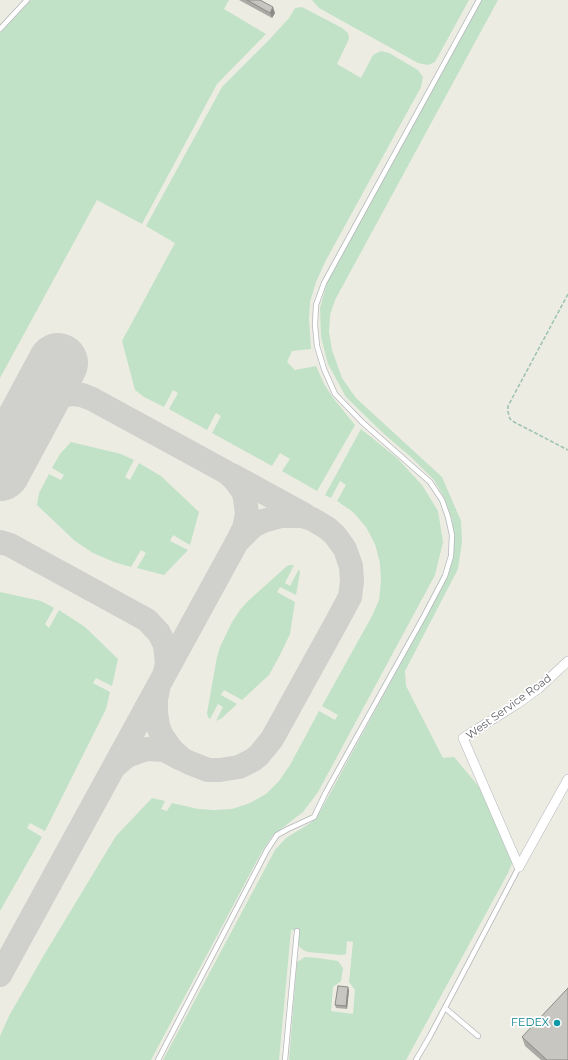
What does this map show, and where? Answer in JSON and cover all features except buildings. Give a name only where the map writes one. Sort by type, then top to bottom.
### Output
[{"type":"street","name":"West Service Road","points":[[519,867],[463,738],[538,689],[568,661]]},
{"type":"street","points":[[519,867],[568,779]]},
{"type":"lane","points":[[0,29],[27,0]]},
{"type":"lane","points":[[158,1060],[267,850],[277,835],[314,817],[326,792],[445,576],[451,556],[452,535],[442,500],[430,482],[362,422],[335,394],[324,369],[317,346],[315,325],[316,305],[324,282],[479,0]]},
{"type":"lane","points":[[416,1060],[519,867]]},
{"type":"lane","points":[[285,1060],[297,931]]},
{"type":"lane","points":[[445,1008],[478,1036]]},
{"type":"path","points":[[568,294],[508,406],[510,419],[514,422],[568,450]]},
{"type":"green space","points":[[31,0],[229,0],[224,9],[266,34],[217,84],[142,224],[97,200],[0,378],[0,33]]},
{"type":"green space","points":[[312,0],[469,0],[435,62],[428,65],[418,63],[319,8]]},
{"type":"green space","points":[[481,0],[498,0],[335,300],[330,315],[329,332],[332,350],[342,378],[356,398],[442,477],[461,521],[462,542],[458,569],[405,671],[406,686],[443,758],[454,757],[481,789],[511,851],[512,863],[508,873],[406,1060],[289,1060],[297,962],[305,957],[318,958],[338,961],[343,968],[341,981],[333,987],[331,1011],[353,1014],[355,990],[349,982],[353,942],[347,941],[346,954],[342,955],[308,952],[299,946],[299,931],[291,930],[279,1060],[163,1060],[275,850],[286,838],[312,822],[321,810],[446,580],[451,565],[454,545],[452,519],[444,497],[434,480],[346,397],[328,364],[321,337],[320,308],[327,283],[337,262]]},
{"type":"green space","points":[[302,7],[342,28],[348,33],[349,39],[337,64],[361,78],[373,55],[381,51],[389,53],[418,70],[423,77],[421,87],[325,262],[316,282],[310,302],[309,319],[311,349],[292,351],[287,362],[295,370],[316,366],[324,384],[333,398],[355,425],[317,491],[282,471],[290,459],[280,453],[272,466],[212,433],[221,416],[216,413],[207,430],[169,409],[178,393],[173,390],[164,407],[144,397],[135,390],[122,341],[175,243],[146,226],[222,87],[270,39],[289,18],[295,8]]},
{"type":"green space","points":[[361,429],[397,458],[422,485],[438,511],[443,542],[435,575],[318,792],[303,812],[272,836],[261,853],[151,1060],[0,1060],[0,1036],[9,1016],[44,955],[116,836],[152,798],[165,801],[161,809],[167,811],[172,803],[198,809],[214,810],[232,809],[250,803],[266,794],[279,781],[290,765],[319,711],[335,720],[338,715],[322,706],[372,616],[379,600],[381,581],[380,563],[375,544],[366,527],[353,512],[337,501],[346,485],[340,481],[331,498],[325,495]]},
{"type":"green space","points":[[71,442],[121,454],[134,460],[125,477],[130,480],[139,463],[161,476],[199,512],[190,545],[173,535],[170,541],[188,550],[164,575],[137,568],[146,553],[141,550],[131,567],[93,553],[75,541],[37,505],[39,493],[49,474],[61,480],[64,475],[52,468],[60,454]]},
{"type":"green space","points":[[290,565],[294,565],[285,583],[290,586],[299,569],[300,572],[296,595],[280,587],[277,592],[295,602],[290,634],[280,655],[269,675],[242,700],[224,690],[221,695],[237,704],[222,718],[216,721],[223,707],[218,704],[210,719],[207,713],[217,657],[232,622],[248,601]]},
{"type":"green space","points":[[0,592],[41,601],[54,608],[45,624],[49,628],[59,610],[85,627],[118,659],[112,686],[96,678],[93,683],[110,692],[106,709],[45,831],[30,823],[27,828],[42,837],[0,911]]},
{"type":"taxiway","points":[[0,975],[237,542],[244,528],[247,514],[243,491],[234,479],[226,472],[92,399],[82,395],[73,394],[56,397],[42,405],[27,422]]},
{"type":"taxiway","points":[[232,475],[305,515]]},
{"type":"taxiway","points":[[158,690],[156,699],[158,726],[162,736],[172,750],[182,759],[208,770],[239,767],[253,760],[259,755],[272,739],[350,597],[352,581],[351,566],[345,549],[335,535],[312,519],[302,516],[281,516],[263,521],[253,526],[238,541]]},
{"type":"taxiway","points":[[0,542],[10,545],[147,620],[159,633],[165,645],[167,663],[165,672]]},
{"type":"taxiway","points":[[115,766],[127,756],[146,749],[164,750],[181,759]]},
{"type":"runway","points":[[0,471],[58,363]]},
{"type":"place","name":"FEDEX","points":[[557,1023]]}]
